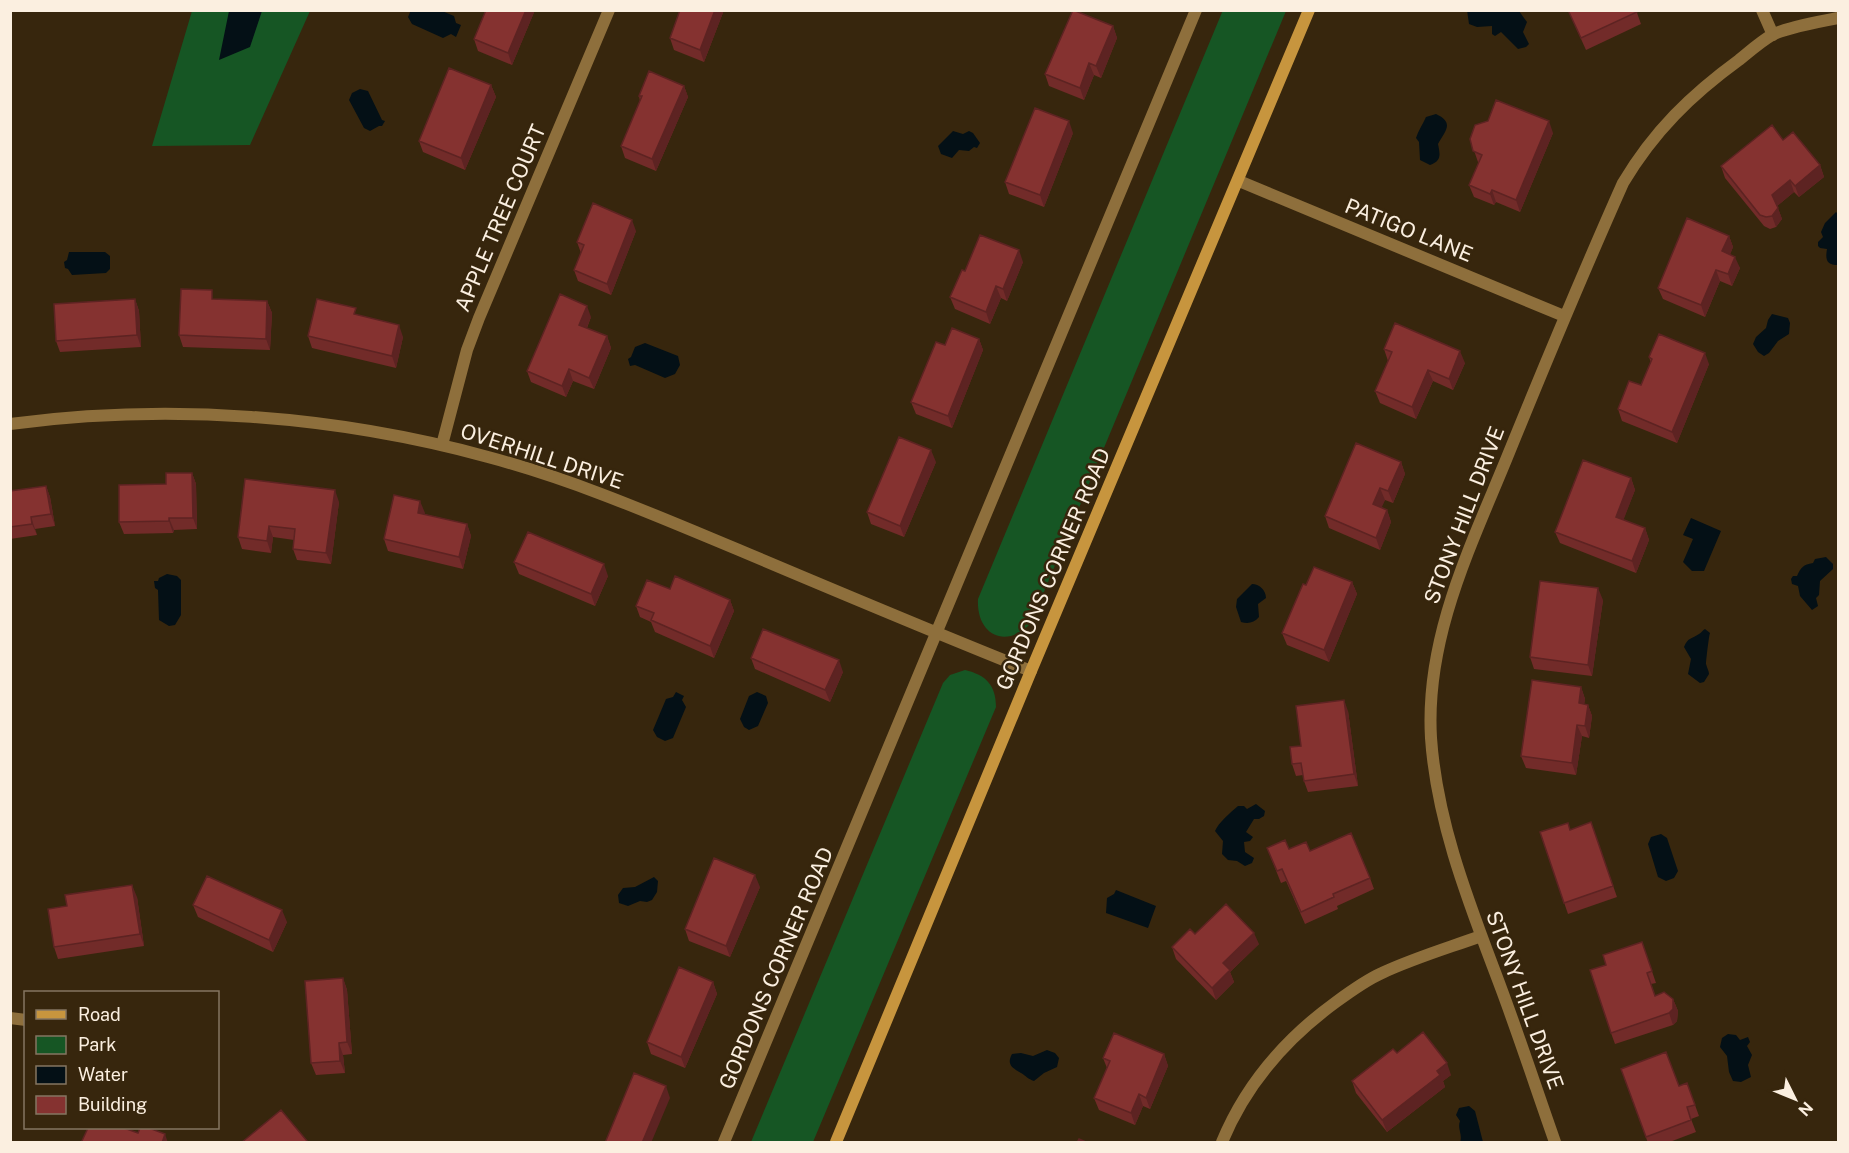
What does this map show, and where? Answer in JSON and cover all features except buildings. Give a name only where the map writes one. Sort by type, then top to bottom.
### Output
[{"type":"street","name":"APPLE TREE COURT","points":[[442,445],[467,350],[478,318],[609,10]]},
{"type":"street","name":"GORDONS CORNER ROAD","points":[[724,1143],[1196,10]]},
{"type":"street","name":"GORDONS CORNER ROAD","points":[[836,1143],[1031,671],[1309,10]]},
{"type":"street","points":[[1762,10],[1773,35]]},
{"type":"street","name":"STONY HILL DRIVE","points":[[1555,1143],[1447,834],[1436,780],[1431,737],[1432,687],[1438,645],[1453,591],[1564,316],[1623,183],[1674,113],[1709,81],[1773,35],[1839,18]]},
{"type":"street","name":"PATIGO LANE","points":[[1239,181],[1564,316]]},
{"type":"street","name":"OVERHILL DRIVE","points":[[10,424],[87,416],[236,415],[315,423],[397,435],[442,445],[561,479],[629,505],[1031,671]]},
{"type":"street","points":[[1222,1143],[1243,1101],[1263,1071],[1282,1048],[1309,1022],[1354,988],[1381,973],[1481,936]]},
{"type":"green space","points":[[1223,10],[1286,11],[1031,623],[1012,636],[994,635],[982,622],[978,599]]},
{"type":"green space","points":[[192,11],[310,11],[250,145],[152,146]]},
{"type":"green space","points":[[965,670],[979,675],[988,682],[996,699],[996,707],[813,1142],[751,1142],[943,683],[950,675]]},
{"type":"water","points":[[411,10],[442,11],[454,16],[456,23],[461,25],[456,37],[451,34],[443,38],[412,24],[408,17]]},
{"type":"water","points":[[1467,10],[1519,11],[1527,22],[1523,32],[1529,44],[1518,49],[1501,32],[1495,36],[1492,34],[1492,26],[1477,27],[1469,24]]},
{"type":"water","points":[[229,11],[262,11],[250,47],[219,60]]},
{"type":"water","points":[[360,89],[368,91],[382,120],[385,121],[382,126],[370,131],[364,128],[349,100],[352,93]]},
{"type":"water","points":[[1436,114],[1442,117],[1447,128],[1438,144],[1440,154],[1438,159],[1430,165],[1420,160],[1419,142],[1416,138],[1426,117]]},
{"type":"water","points":[[953,131],[963,134],[969,131],[980,143],[977,148],[974,147],[969,151],[959,150],[952,158],[941,154],[938,146]]},
{"type":"water","points":[[1836,212],[1838,214],[1838,265],[1834,265],[1827,259],[1827,249],[1820,248],[1818,242],[1823,237],[1821,232],[1825,223]]},
{"type":"water","points":[[69,252],[105,252],[110,256],[110,269],[106,273],[72,275],[65,268],[64,262]]},
{"type":"water","points":[[1772,314],[1788,318],[1789,334],[1778,341],[1764,356],[1753,344],[1756,337],[1766,328]]},
{"type":"water","points":[[645,343],[678,356],[680,365],[675,374],[665,378],[635,365],[630,366],[628,359],[635,347]]},
{"type":"water","points":[[1691,518],[1721,531],[1704,571],[1692,571],[1683,562],[1693,539],[1683,535]]},
{"type":"water","points":[[1826,557],[1833,564],[1833,569],[1820,581],[1819,595],[1816,598],[1818,606],[1812,610],[1800,596],[1798,586],[1792,584],[1791,579],[1815,559]]},
{"type":"water","points":[[167,574],[177,576],[181,580],[181,615],[175,625],[169,626],[159,620],[158,590],[155,588],[154,581],[158,581]]},
{"type":"water","points":[[1252,584],[1262,588],[1266,598],[1258,604],[1259,617],[1257,619],[1246,623],[1241,622],[1236,607],[1237,599]]},
{"type":"water","points":[[1705,629],[1710,633],[1706,664],[1709,674],[1704,682],[1700,683],[1688,674],[1691,659],[1684,647],[1689,640]]},
{"type":"water","points":[[676,692],[684,696],[682,700],[686,707],[673,738],[665,741],[657,737],[653,730],[666,699],[673,697]]},
{"type":"water","points":[[757,692],[766,696],[768,703],[758,726],[749,730],[744,727],[740,719],[749,696]]},
{"type":"water","points":[[1256,804],[1265,811],[1264,816],[1254,819],[1246,832],[1253,837],[1250,841],[1244,842],[1245,852],[1254,858],[1252,863],[1245,866],[1237,861],[1228,860],[1222,854],[1223,841],[1215,831],[1238,806],[1244,806],[1247,809]]},
{"type":"water","points":[[1661,834],[1667,838],[1678,871],[1674,878],[1666,881],[1658,877],[1648,844],[1651,837]]},
{"type":"water","points":[[654,877],[658,881],[657,892],[652,900],[640,901],[628,906],[619,903],[618,895],[623,888],[635,887]]},
{"type":"water","points":[[1116,890],[1156,906],[1148,928],[1106,913],[1107,898]]},
{"type":"water","points":[[1728,1034],[1736,1035],[1740,1040],[1748,1037],[1750,1042],[1747,1046],[1752,1055],[1748,1065],[1751,1077],[1741,1082],[1733,1081],[1727,1056],[1720,1047],[1722,1038]]},
{"type":"water","points":[[1047,1050],[1055,1053],[1059,1058],[1057,1067],[1034,1081],[1010,1064],[1012,1054],[1021,1053],[1033,1056]]},
{"type":"water","points":[[1469,1106],[1475,1111],[1483,1142],[1460,1142],[1460,1121],[1456,1115],[1459,1108]]}]
